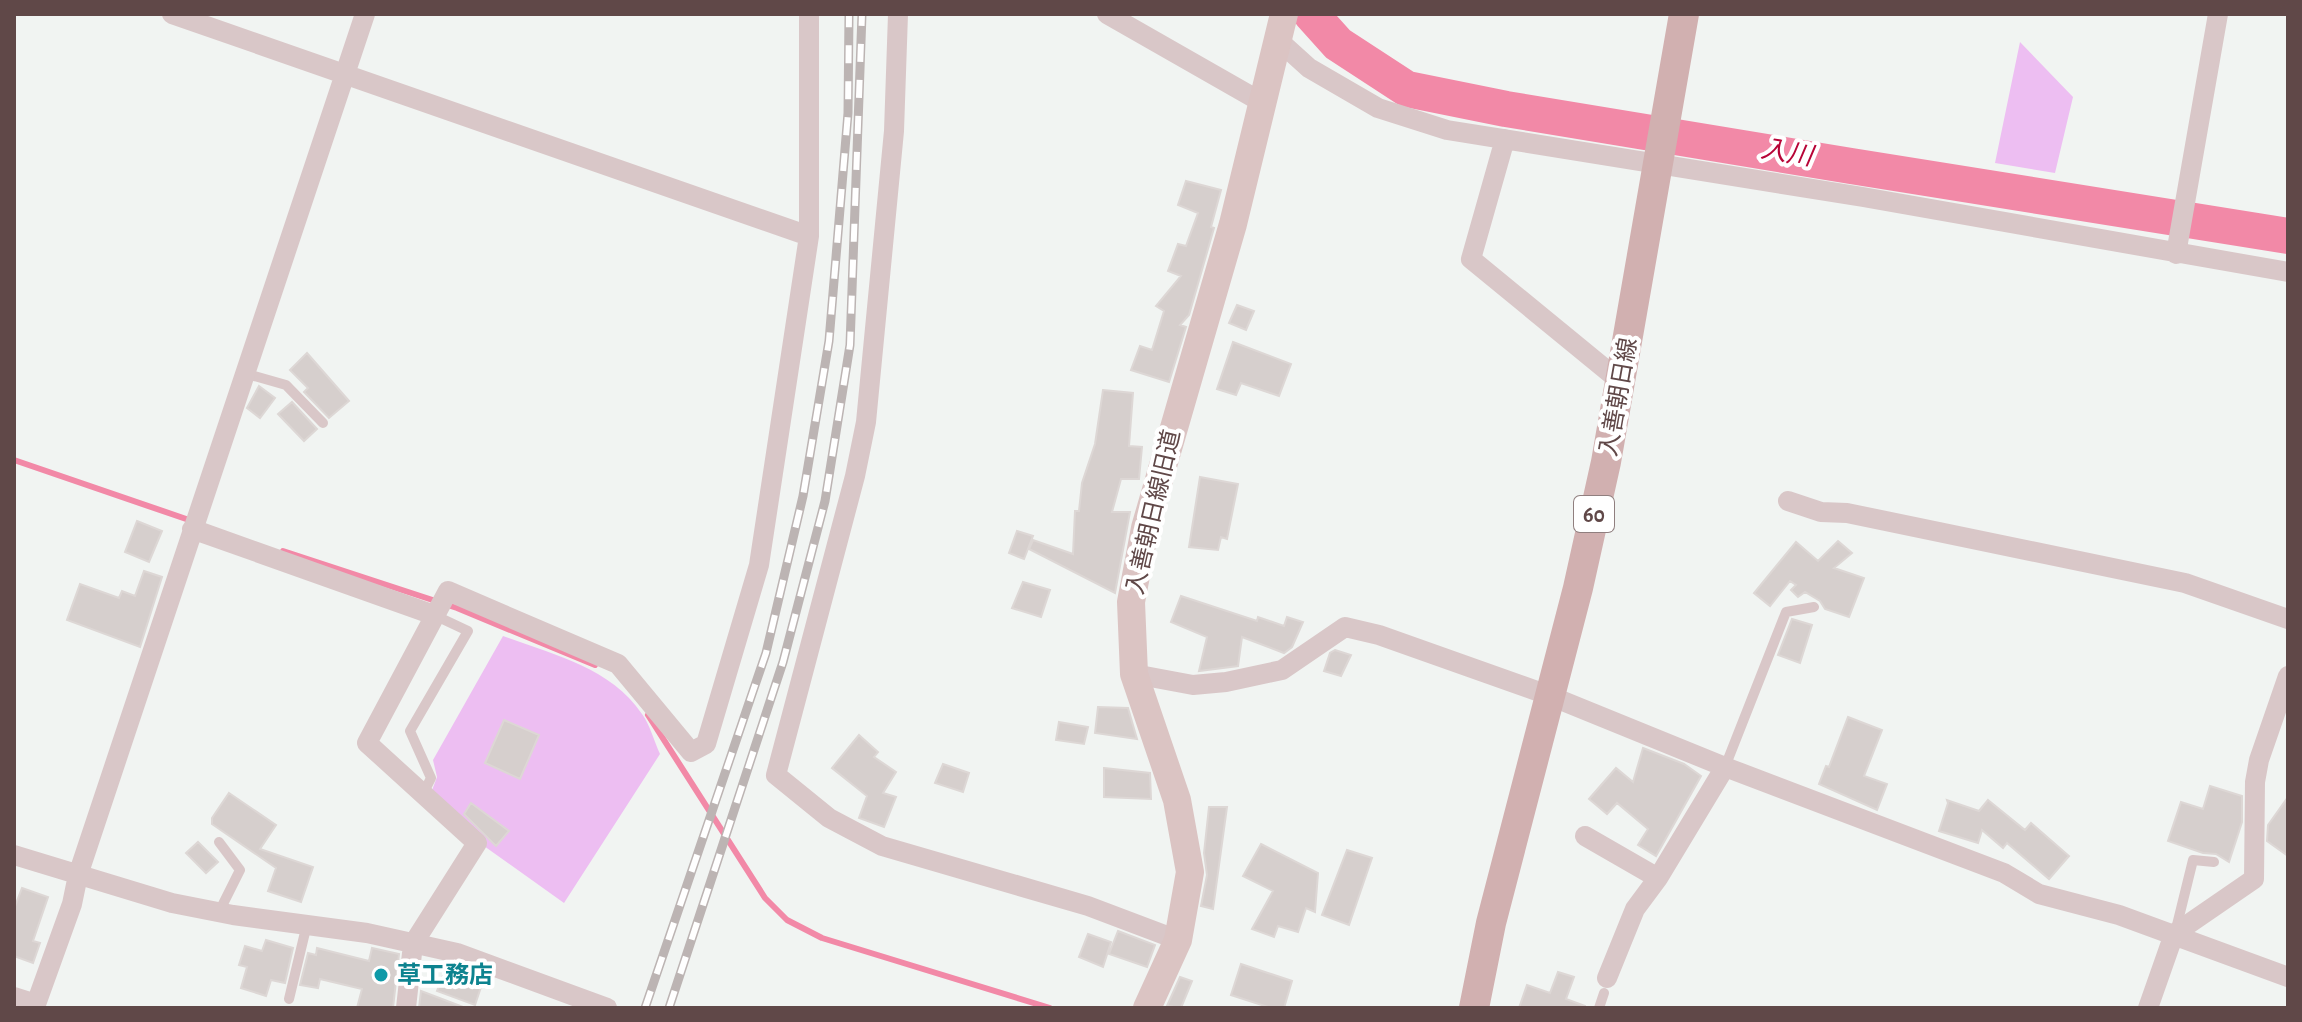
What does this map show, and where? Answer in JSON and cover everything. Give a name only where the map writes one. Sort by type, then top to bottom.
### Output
[{"type":"main road","name":"入善朝日線","points":[[1474,1008],[1491,923],[1578,588],[1621,382],[1684,14]]},
{"type":"street","points":[[172,14],[809,236]]},
{"type":"street","points":[[14,997],[35,1006],[72,904],[78,875],[365,14]]},
{"type":"street","points":[[406,1008],[413,944],[477,843],[367,743],[448,591],[618,664],[691,752],[706,744],[759,565],[809,236],[809,14]]},
{"type":"street","points":[[898,14],[894,131],[866,422],[855,476],[776,775],[829,818],[882,846],[1088,906],[1178,940]]},
{"type":"street","points":[[1107,14],[1263,103]]},
{"type":"street","points":[[2176,254],[2218,14]]},
{"type":"street","points":[[1281,26],[1309,68],[1378,108],[1447,130],[1863,197],[2288,272]]},
{"type":"street","name":"入善朝日線旧道","points":[[1147,1008],[1178,940],[1190,872],[1177,800],[1134,674],[1131,602],[1145,528],[1233,224],[1281,26]]},
{"type":"street","points":[[1505,139],[1471,259],[1621,382]]},
{"type":"street","points":[[1788,501],[1821,512],[1847,513],[2185,583],[2288,619]]},
{"type":"street","points":[[192,529],[434,615]]},
{"type":"street","points":[[1134,674],[1193,685],[1226,682],[1282,670],[1345,627],[1379,635],[1548,695],[1725,767],[2004,873],[2039,894],[2119,915],[2288,977]]},
{"type":"street","points":[[2148,1008],[2174,934],[2254,879],[2255,782],[2259,760],[2288,676]]},
{"type":"street","points":[[1605,985],[1635,909],[1658,878],[1725,767]]},
{"type":"street","points":[[1585,836],[1658,878]]},
{"type":"street","points":[[14,855],[172,903],[367,933],[457,953],[607,1008]]},
{"type":"lane","points":[[244,373],[286,385],[323,423]]},
{"type":"lane","points":[[1725,767],[1786,612],[1814,607]]},
{"type":"lane","points":[[423,794],[431,778],[410,731],[468,631],[434,615]]},
{"type":"lane","points":[[219,842],[240,870],[219,912]]},
{"type":"lane","points":[[2174,934],[2193,860],[2214,862]]},
{"type":"lane","points":[[289,999],[307,924]]},
{"type":"lane","points":[[1599,1008],[1605,985]]},
{"type":"shaded area","points":[[2020,42],[2073,97],[2055,173],[1995,163]]},
{"type":"shaded area","points":[[503,636],[579,664],[614,685],[642,714],[660,754],[564,903],[484,846],[431,793],[437,777],[433,760]]},
{"type":"building","points":[[1186,181],[1221,190],[1211,227],[1214,228],[1189,315],[1180,325],[1186,327],[1169,382],[1131,370],[1140,346],[1152,350],[1164,311],[1156,306],[1181,276],[1168,271],[1178,244],[1186,246],[1198,213],[1178,205]]},
{"type":"building","points":[[1237,305],[1254,311],[1246,330],[1229,323]]},
{"type":"building","points":[[1233,342],[1291,364],[1279,396],[1241,383],[1236,395],[1217,389]]},
{"type":"building","points":[[307,353],[349,401],[329,418],[304,392],[308,388],[290,370]]},
{"type":"building","points":[[259,386],[275,398],[260,418],[247,408]]},
{"type":"building","points":[[1103,390],[1133,393],[1129,446],[1142,447],[1139,479],[1121,479],[1112,512],[1130,512],[1115,593],[1029,549],[1033,540],[1073,554],[1075,511],[1079,511],[1082,483],[1095,444]]},
{"type":"building","points":[[292,402],[317,429],[304,441],[278,414]]},
{"type":"building","points":[[1200,477],[1238,484],[1227,539],[1221,537],[1218,550],[1189,547]]},
{"type":"building","points":[[137,521],[162,531],[149,562],[125,552]]},
{"type":"building","points":[[1017,531],[1033,536],[1024,559],[1009,553]]},
{"type":"building","points":[[1838,541],[1852,553],[1834,568],[1864,578],[1849,617],[1825,609],[1820,601],[1805,592],[1798,597],[1791,590],[1796,585],[1790,581],[1770,606],[1754,593],[1796,542],[1818,561]]},
{"type":"building","points":[[144,571],[162,577],[140,647],[67,620],[80,584],[119,598],[122,591],[135,596]]},
{"type":"building","points":[[1023,582],[1050,590],[1041,617],[1012,608]]},
{"type":"building","points":[[1181,596],[1257,621],[1258,617],[1284,626],[1287,617],[1303,622],[1292,647],[1284,653],[1242,637],[1238,666],[1199,671],[1207,637],[1171,622]]},
{"type":"building","points":[[1792,619],[1812,625],[1800,663],[1778,655]]},
{"type":"building","points":[[1335,650],[1351,655],[1341,676],[1324,671],[1330,653]]},
{"type":"building","points":[[1098,707],[1128,708],[1137,739],[1095,733]]},
{"type":"building","points":[[1848,717],[1882,730],[1864,776],[1887,784],[1877,810],[1819,784],[1826,766],[1829,767]]},
{"type":"building","points":[[504,720],[539,735],[520,779],[485,763]]},
{"type":"building","points":[[1059,722],[1088,727],[1084,744],[1056,740]]},
{"type":"building","points":[[859,735],[878,752],[874,757],[896,772],[883,793],[896,797],[884,827],[859,818],[867,796],[832,768]]},
{"type":"building","points":[[1643,748],[1684,764],[1701,776],[1656,856],[1638,845],[1648,829],[1617,803],[1607,814],[1589,799],[1616,768],[1633,782]]},
{"type":"building","points":[[943,764],[969,773],[963,792],[935,783]]},
{"type":"building","points":[[1104,768],[1150,773],[1151,799],[1104,797]]},
{"type":"building","points":[[2210,786],[2242,796],[2242,822],[2229,862],[2216,854],[2203,853],[2168,841],[2181,802],[2203,809]]},
{"type":"building","points":[[229,793],[276,825],[260,849],[313,867],[301,902],[268,891],[276,868],[212,824],[212,818]]},
{"type":"building","points":[[2288,797],[2288,856],[2267,841],[2268,825]]},
{"type":"building","points":[[1947,800],[1979,811],[1988,800],[2025,830],[2031,823],[2069,856],[2049,879],[2007,843],[2003,848],[1982,830],[1978,843],[1939,831]]},
{"type":"building","points":[[471,803],[509,831],[496,846],[464,814]]},
{"type":"building","points":[[1209,807],[1227,807],[1213,909],[1201,906],[1207,875],[1204,853]]},
{"type":"building","points":[[198,842],[218,862],[206,873],[186,853]]},
{"type":"building","points":[[1261,844],[1318,873],[1315,912],[1306,908],[1298,932],[1278,926],[1274,937],[1252,929],[1273,891],[1243,876]]},
{"type":"building","points":[[1347,850],[1372,858],[1349,925],[1322,915]]},
{"type":"building","points":[[22,888],[48,897],[33,941],[40,943],[33,963],[14,956],[14,909]]},
{"type":"building","points":[[1118,931],[1155,945],[1147,967],[1109,954]]},
{"type":"building","points":[[1088,934],[1111,942],[1103,967],[1079,957]]},
{"type":"building","points":[[266,940],[293,948],[285,983],[271,980],[266,996],[241,988],[247,967],[239,965],[245,946],[262,951]]},
{"type":"building","points":[[317,948],[369,961],[372,948],[399,954],[393,1008],[357,1008],[362,989],[320,979],[318,988],[300,985],[308,953],[316,955]]},
{"type":"building","points":[[1241,964],[1292,981],[1284,1008],[1271,1008],[1231,995]]},
{"type":"building","points":[[446,968],[483,981],[475,1005],[437,991]]},
{"type":"building","points":[[1558,972],[1574,977],[1566,999],[1585,1008],[1519,1008],[1527,985],[1550,993]]},
{"type":"building","points":[[1180,977],[1192,981],[1181,1008],[1167,1006]]},
{"type":"building","points":[[421,991],[463,1007],[463,1008],[419,1008]]},
{"type":"waterway","name":"入川","points":[[1311,14],[1338,44],[1407,89],[1506,109],[2288,236]]},
{"type":"waterway","points":[[14,460],[192,521]]},
{"type":"waterway","points":[[283,551],[457,608],[595,665]]},
{"type":"waterway","points":[[648,715],[765,898],[787,920],[822,938],[1050,1008]]},
{"type":"railway","points":[[645,1008],[766,653],[803,496],[829,341],[848,113],[849,14]]},
{"type":"railway","points":[[669,1008],[783,662],[825,501],[850,345],[862,14]]},
{"type":"place","name":"草工務店","points":[[381,975]]}]
